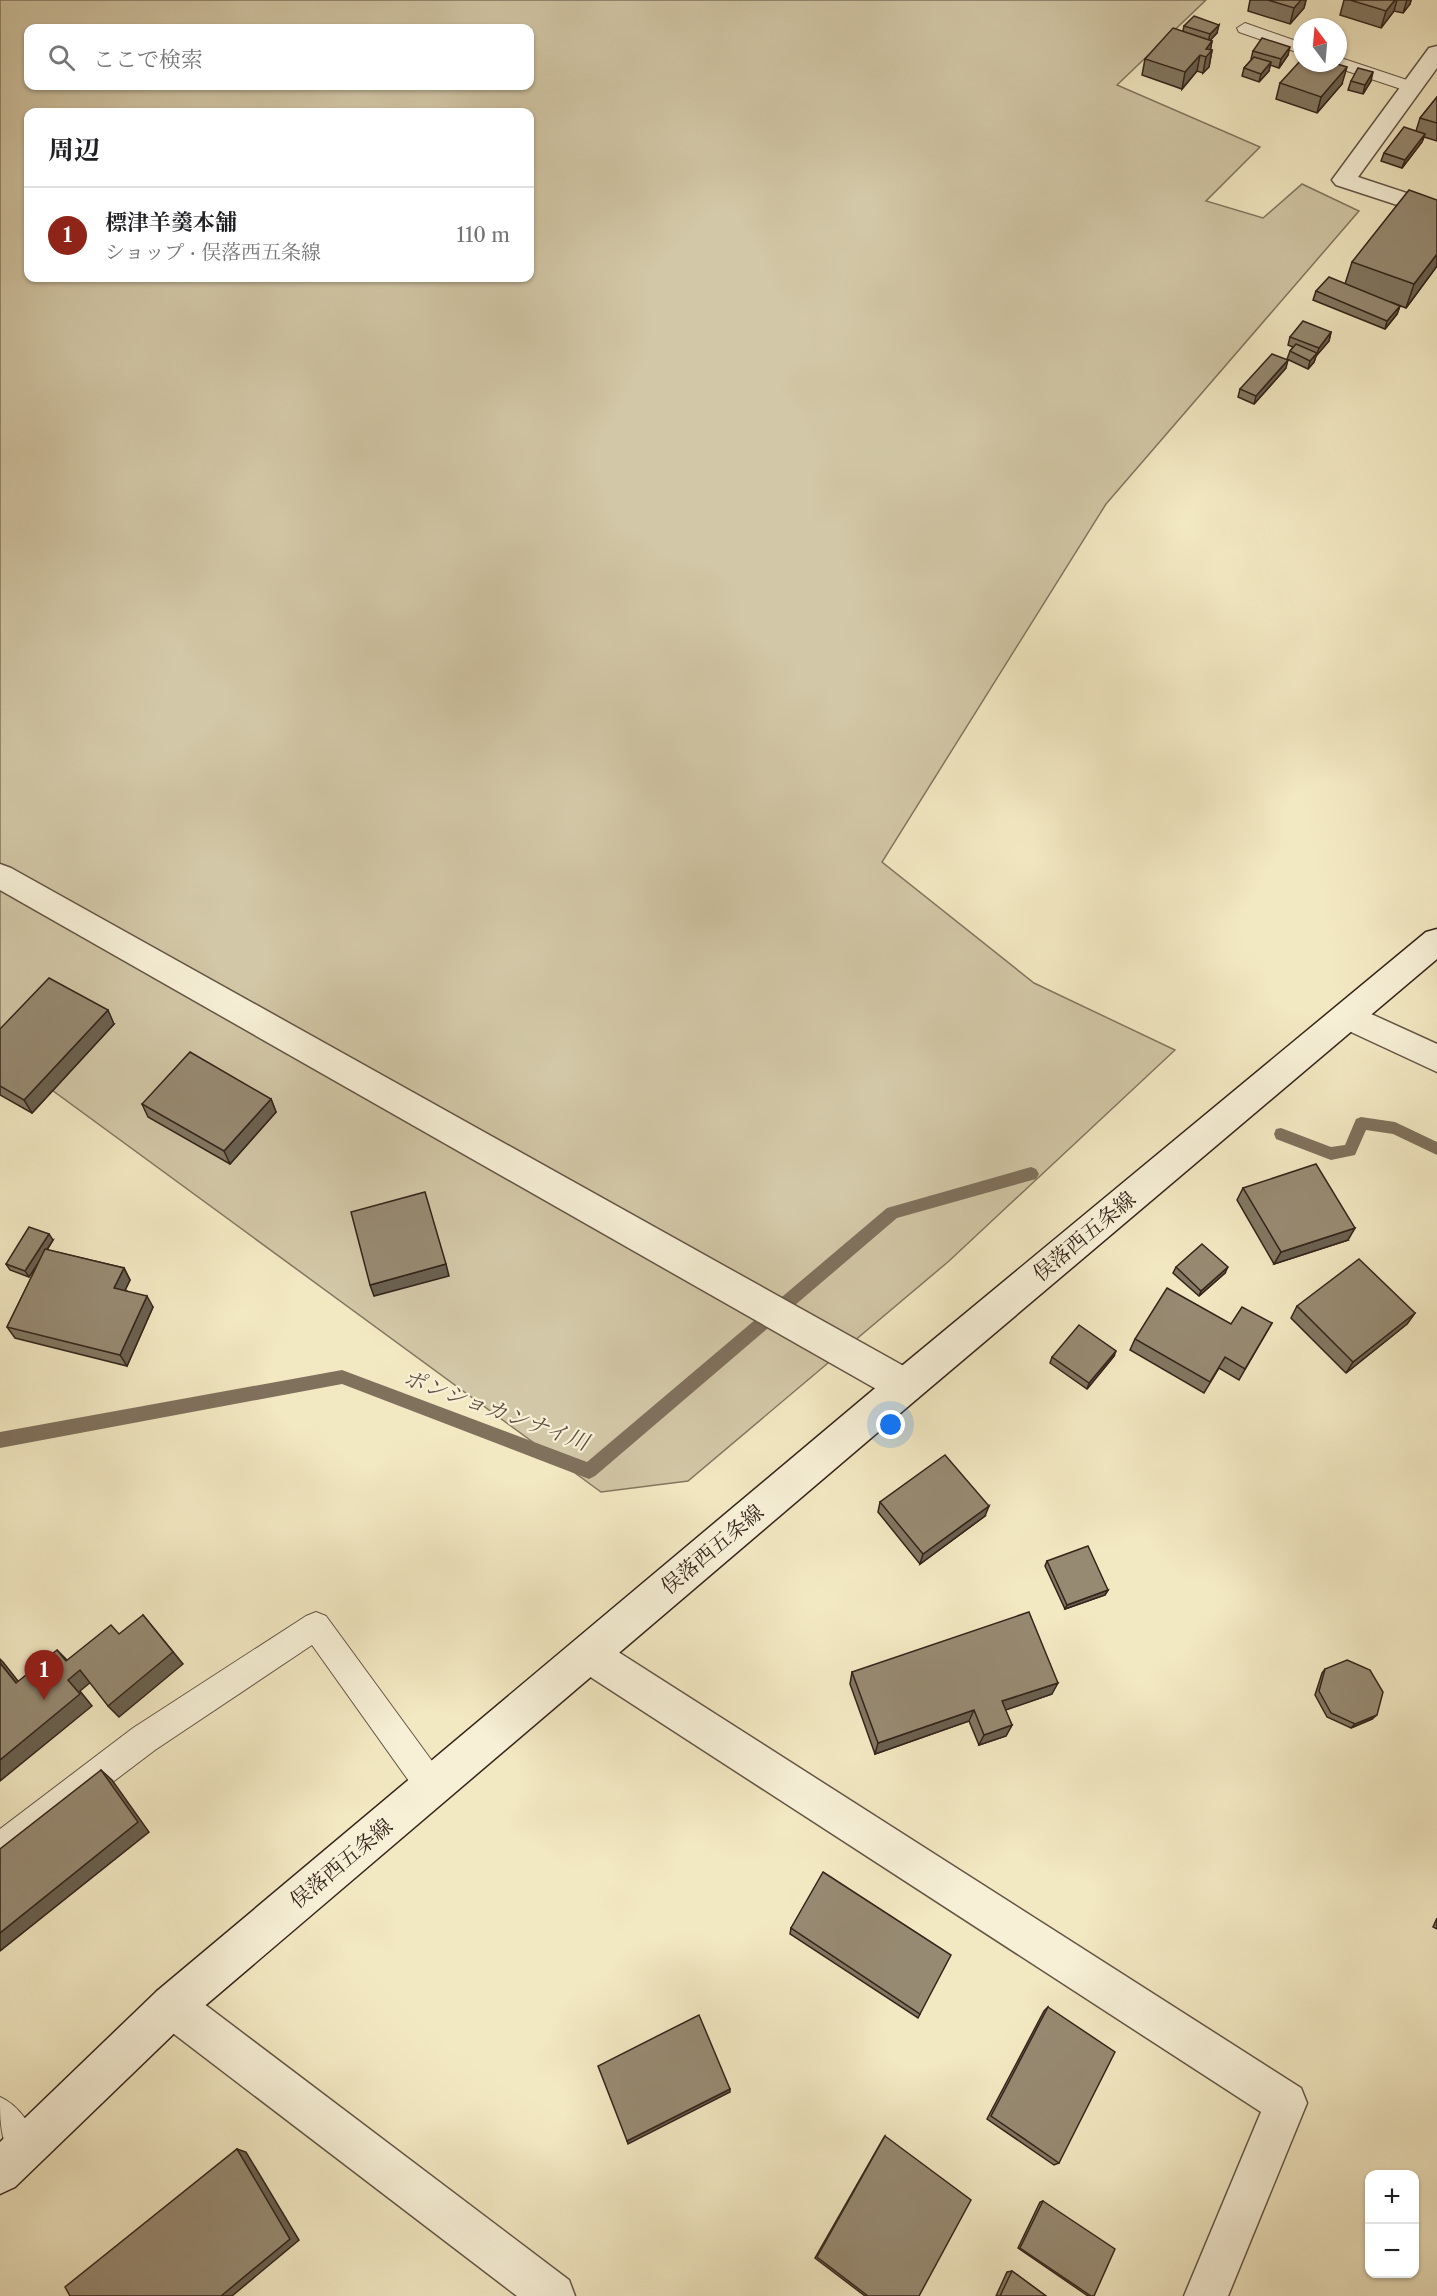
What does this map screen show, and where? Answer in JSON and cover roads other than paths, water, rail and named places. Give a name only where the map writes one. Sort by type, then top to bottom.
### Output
[{"type":"street","points":[[1437,53],[1412,84],[1344,180],[1437,211]]},
{"type":"street","points":[[1412,84],[1437,89]]},
{"type":"street","points":[[0,876],[905,1386]]},
{"type":"street","name":"俣落西五条線","points":[[12,2160],[172,2006],[905,1386],[1437,941]]},
{"type":"street","points":[[1347,1016],[1437,1059]]},
{"type":"street","points":[[588,1654],[1286,2103],[1206,2296]]},
{"type":"street","points":[[172,2006],[553,2296]]},
{"type":"lane","points":[[1245,28],[1293,46]]},
{"type":"lane","points":[[1347,65],[1412,84]]},
{"type":"lane","points":[[0,1848],[144,1739],[316,1626],[432,1787]]},
{"type":"lane","points":[[0,2114],[12,2160]]},
{"type":"waterway","name":"ポンショカンナイ川","points":[[1281,1134],[1331,1154],[1350,1150],[1361,1123],[1395,1128],[1437,1149]]},
{"type":"waterway","name":"ポンショカンナイ川","points":[[0,1440],[342,1377],[589,1471],[892,1213],[1031,1174]]},
{"type":"place","name":"標津羊羹本舗","points":[[44,1700]]}]
